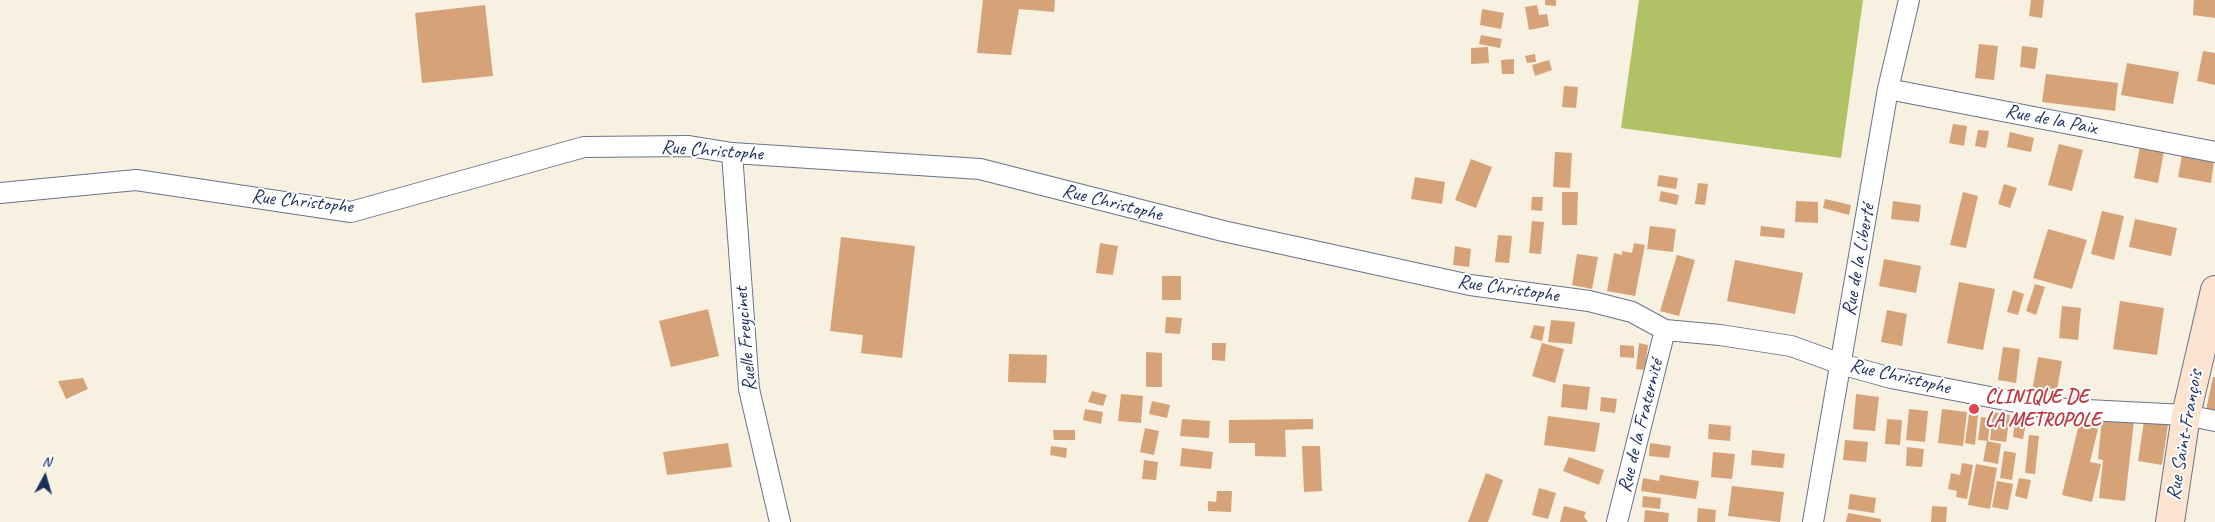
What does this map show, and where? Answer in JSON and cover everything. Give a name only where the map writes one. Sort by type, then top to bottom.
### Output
[{"type":"street","name":"Rue de la Liberté","points":[[1813,522],[1888,89],[1909,0]]},
{"type":"street","name":"Rue de la Paix","points":[[1888,89],[2215,152]]},
{"type":"street","name":"Rue Christophe","points":[[0,193],[136,180],[351,212],[584,148],[690,146],[732,153],[980,169],[1223,232],[1460,283],[1590,301],[1632,312],[1665,330],[1720,335],[1791,346],[1841,364],[1891,378],[2047,408],[2186,415],[2215,421]]},
{"type":"street","name":"Ruelle Freycinet","points":[[732,153],[749,389],[780,522]]},
{"type":"street","name":"Rue Saint-François","points":[[2170,522],[2186,415],[2215,290]]},
{"type":"street","name":"Rue de la Fraternité","points":[[1617,522],[1665,330]]},
{"type":"green space","points":[[1639,0],[1863,0],[1841,158],[1621,128]]},
{"type":"building","points":[[983,0],[1055,0],[1054,12],[1019,9],[1011,55],[977,53]]},
{"type":"building","points":[[1545,0],[1556,0],[1556,6],[1545,5]]},
{"type":"building","points":[[2031,0],[2044,0],[2042,18],[2029,16]]},
{"type":"building","points":[[2194,0],[2215,0],[2215,18],[2193,15]]},
{"type":"building","points":[[485,5],[493,76],[422,83],[415,13]]},
{"type":"building","points":[[1537,5],[1539,15],[1547,14],[1549,26],[1529,30],[1525,7]]},
{"type":"building","points":[[1482,9],[1504,13],[1501,29],[1480,25]]},
{"type":"building","points":[[1481,35],[1502,39],[1500,48],[1479,44]]},
{"type":"building","points":[[1979,44],[1998,46],[1994,80],[1975,78]]},
{"type":"building","points":[[2022,46],[2038,48],[2035,69],[2020,67]]},
{"type":"building","points":[[1488,47],[1489,63],[1471,64],[1471,48]]},
{"type":"building","points":[[2203,51],[2215,53],[2215,85],[2197,81]]},
{"type":"building","points":[[1535,54],[1536,62],[1527,63],[1525,56]]},
{"type":"building","points":[[1514,59],[1514,74],[1502,74],[1501,60]]},
{"type":"building","points":[[1549,60],[1552,70],[1535,76],[1532,65]]},
{"type":"building","points":[[2127,63],[2179,72],[2173,104],[2121,95]]},
{"type":"building","points":[[2046,74],[2118,83],[2115,111],[2042,102]]},
{"type":"building","points":[[1564,86],[1578,87],[1576,108],[1562,107]]},
{"type":"building","points":[[1953,124],[1967,126],[1964,146],[1949,143]]},
{"type":"building","points":[[1978,130],[1989,131],[1986,148],[1975,146]]},
{"type":"building","points":[[2010,132],[2034,138],[2031,152],[2007,147]]},
{"type":"building","points":[[2141,141],[2165,146],[2158,183],[2134,178]]},
{"type":"building","points":[[2059,144],[2083,150],[2072,191],[2048,185]]},
{"type":"building","points":[[1555,152],[1572,153],[1570,188],[1553,187]]},
{"type":"building","points":[[2182,155],[2214,161],[2211,183],[2178,177]]},
{"type":"building","points":[[1471,159],[1492,167],[1476,208],[1455,200]]},
{"type":"building","points":[[1659,175],[1678,178],[1676,189],[1657,186]]},
{"type":"building","points":[[1415,177],[1445,182],[1442,204],[1411,199]]},
{"type":"building","points":[[1698,183],[1708,184],[1705,205],[1695,204]]},
{"type":"building","points":[[2004,184],[2017,188],[2010,208],[1998,204]]},
{"type":"building","points":[[1661,191],[1679,195],[1677,205],[1659,201]]},
{"type":"building","points":[[1562,192],[1578,192],[1577,225],[1562,225]]},
{"type":"building","points":[[1963,192],[1978,196],[1966,248],[1950,245]]},
{"type":"building","points":[[1532,197],[1543,197],[1542,211],[1531,210]]},
{"type":"building","points":[[1825,199],[1851,205],[1849,215],[1823,208]]},
{"type":"building","points":[[1796,201],[1818,202],[1818,223],[1795,222]]},
{"type":"building","points":[[1893,201],[1921,205],[1919,222],[1891,219]]},
{"type":"building","points":[[2102,211],[2124,216],[2114,260],[2091,254]]},
{"type":"building","points":[[2135,219],[2177,228],[2171,256],[2129,247]]},
{"type":"building","points":[[1532,221],[1544,222],[1541,254],[1529,253]]},
{"type":"building","points":[[1650,226],[1676,229],[1673,252],[1647,249]]},
{"type":"building","points":[[1761,226],[1785,229],[1784,238],[1760,236]]},
{"type":"building","points":[[2048,229],[2087,240],[2072,289],[2033,278]]},
{"type":"building","points":[[1498,235],[1512,236],[1509,263],[1495,262]]},
{"type":"building","points":[[841,237],[915,246],[902,358],[861,353],[863,335],[830,331]]},
{"type":"building","points":[[1100,243],[1118,246],[1113,275],[1096,273]]},
{"type":"building","points":[[1634,243],[1645,245],[1635,296],[1607,291],[1614,253],[1622,255],[1622,251],[1632,253]]},
{"type":"building","points":[[1455,246],[1471,249],[1469,267],[1453,265]]},
{"type":"building","points":[[1577,254],[1598,257],[1592,289],[1572,285]]},
{"type":"building","points":[[1677,255],[1695,260],[1679,316],[1660,311]]},
{"type":"building","points":[[1884,259],[1921,266],[1916,293],[1879,286]]},
{"type":"building","points":[[1735,260],[1803,273],[1795,314],[1727,301]]},
{"type":"building","points":[[1162,276],[1181,276],[1181,300],[1162,300]]},
{"type":"building","points":[[1959,282],[1995,289],[1983,350],[1947,343]]},
{"type":"building","points":[[2035,284],[2045,287],[2036,315],[2026,311]]},
{"type":"building","points":[[2013,290],[2024,294],[2018,315],[2007,312]]},
{"type":"building","points":[[2120,301],[2164,308],[2157,355],[2113,349]]},
{"type":"building","points":[[2062,306],[2081,308],[2078,340],[2059,338]]},
{"type":"building","points":[[708,309],[719,356],[671,367],[659,321]]},
{"type":"building","points":[[1887,310],[1907,314],[1902,346],[1881,342]]},
{"type":"building","points":[[1166,317],[1182,318],[1180,334],[1165,333]]},
{"type":"building","points":[[1551,320],[1575,322],[1572,344],[1548,342]]},
{"type":"building","points":[[1534,325],[1545,327],[1542,341],[1530,338]]},
{"type":"building","points":[[1212,343],[1226,343],[1225,361],[1212,360]]},
{"type":"building","points":[[1542,343],[1564,349],[1555,383],[1532,376]]},
{"type":"building","points":[[1639,343],[1648,345],[1645,370],[1636,369]]},
{"type":"building","points":[[1620,345],[1634,346],[1634,358],[1620,357]]},
{"type":"building","points":[[2003,347],[2020,349],[2016,383],[1998,380]]},
{"type":"building","points":[[1146,352],[1162,353],[1162,387],[1146,387]]},
{"type":"building","points":[[1009,354],[1047,355],[1046,383],[1008,382]]},
{"type":"building","points":[[2038,357],[2062,361],[2056,396],[2032,392]]},
{"type":"building","points":[[2213,377],[2215,377],[2215,411],[2206,410]]},
{"type":"building","points":[[83,378],[88,389],[66,399],[58,381]]},
{"type":"building","points":[[1563,384],[1590,387],[1587,410],[1561,407]]},
{"type":"building","points":[[1092,391],[1107,395],[1103,406],[1088,402]]},
{"type":"building","points":[[1121,394],[1143,396],[1141,423],[1118,421]]},
{"type":"building","points":[[1856,394],[1879,397],[1875,431],[1853,429]]},
{"type":"building","points":[[1601,397],[1617,399],[1615,413],[1600,411]]},
{"type":"building","points":[[1152,401],[1170,405],[1167,418],[1149,414]]},
{"type":"building","points":[[1085,409],[1103,412],[1101,424],[1083,420]]},
{"type":"building","points":[[1909,409],[1928,411],[1925,442],[1906,440]]},
{"type":"building","points":[[1942,409],[1967,412],[1963,446],[1938,443]]},
{"type":"building","points":[[1993,412],[2010,415],[2006,442],[1990,440]]},
{"type":"building","points":[[1969,414],[1978,415],[1975,445],[1965,443]]},
{"type":"building","points":[[1548,416],[1600,423],[1595,452],[1544,445]]},
{"type":"building","points":[[1981,417],[1990,418],[1988,441],[1978,440]]},
{"type":"building","points":[[2102,418],[2134,421],[2125,501],[2099,498],[2103,460],[2098,459]]},
{"type":"building","points":[[1182,419],[1210,421],[1209,438],[1180,436]]},
{"type":"building","points":[[1313,419],[1313,429],[1285,430],[1286,457],[1255,456],[1255,443],[1229,443],[1229,420]]},
{"type":"building","points":[[1887,419],[1902,420],[1900,445],[1885,444]]},
{"type":"building","points":[[2015,421],[2026,423],[2023,439],[2013,437]]},
{"type":"building","points":[[2144,421],[2168,425],[2162,465],[2138,461]]},
{"type":"building","points":[[1709,424],[1731,426],[1730,441],[1708,439]]},
{"type":"building","points":[[2079,424],[2098,429],[2090,462],[2101,464],[2092,502],[2062,495]]},
{"type":"building","points":[[1145,428],[1159,431],[1154,455],[1140,452]]},
{"type":"building","points":[[1053,430],[1075,430],[1075,440],[1054,440]]},
{"type":"building","points":[[2029,435],[2039,436],[2035,474],[2025,473]]},
{"type":"building","points":[[1845,440],[1868,442],[1866,462],[1843,460]]},
{"type":"building","points":[[1987,441],[2001,444],[1998,464],[1983,461]]},
{"type":"building","points":[[728,443],[732,467],[667,475],[663,452]]},
{"type":"building","points":[[1650,443],[1671,446],[1669,458],[1649,456]]},
{"type":"building","points":[[1051,446],[1067,448],[1066,458],[1050,455]]},
{"type":"building","points":[[1302,446],[1320,446],[1322,491],[1304,492]]},
{"type":"building","points":[[1907,447],[1924,449],[1922,467],[1906,466]]},
{"type":"building","points":[[1182,448],[1213,452],[1211,469],[1180,466]]},
{"type":"building","points":[[1752,450],[1785,454],[1783,468],[1751,465]]},
{"type":"building","points":[[2004,451],[2016,453],[2012,480],[2000,478]]},
{"type":"building","points":[[1713,452],[1735,454],[1732,479],[1711,477]]},
{"type":"building","points":[[1569,457],[1604,470],[1599,485],[1563,471]]},
{"type":"building","points":[[1144,460],[1158,462],[1156,480],[1142,479]]},
{"type":"building","points":[[1962,463],[1973,465],[1967,499],[1956,497],[1957,491],[1948,489],[1951,473],[1960,475]]},
{"type":"building","points":[[1976,464],[1997,468],[1990,509],[1968,505]]},
{"type":"building","points":[[1486,473],[1503,480],[1488,522],[1468,522]]},
{"type":"building","points":[[1660,475],[1699,481],[1696,499],[1641,491],[1643,478],[1659,481]]},
{"type":"building","points":[[2019,478],[2031,480],[2027,499],[2015,496]]},
{"type":"building","points":[[1997,481],[2013,484],[2008,510],[1992,507]]},
{"type":"building","points":[[1732,486],[1784,492],[1780,522],[1728,516]]},
{"type":"building","points":[[1539,488],[1556,493],[1548,519],[1532,515]]},
{"type":"building","points":[[1217,491],[1232,491],[1231,512],[1208,511],[1208,501],[1216,502]]},
{"type":"building","points":[[1850,494],[1876,498],[1874,513],[1848,509]]},
{"type":"building","points":[[1643,496],[1661,498],[1660,509],[1642,507]]},
{"type":"building","points":[[1564,506],[1586,512],[1584,517],[1588,522],[1560,522]]},
{"type":"building","points":[[1932,506],[1947,507],[1946,522],[1931,522]]},
{"type":"building","points":[[1698,508],[1716,510],[1715,522],[1697,522]]},
{"type":"building","points":[[1645,510],[1669,513],[1668,522],[1644,522]]},
{"type":"building","points":[[1848,513],[1881,519],[1881,522],[1846,522]]},
{"type":"place","name":"CLINIQUE DE LA METROPOLE","points":[[1974,409]]}]
